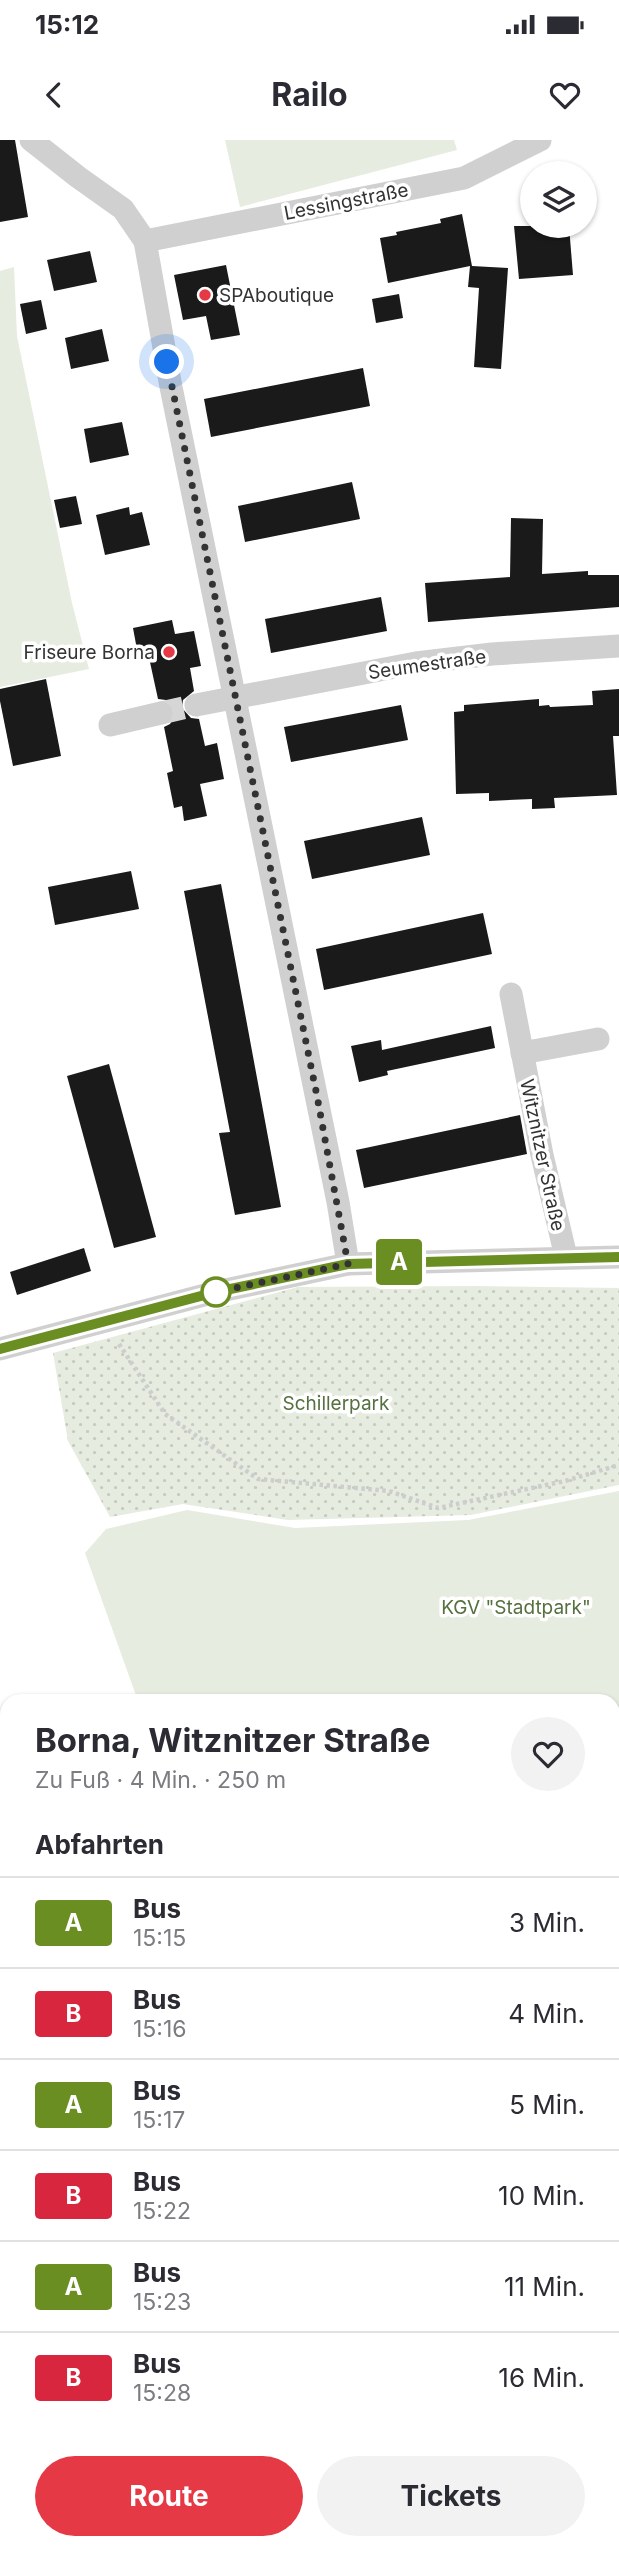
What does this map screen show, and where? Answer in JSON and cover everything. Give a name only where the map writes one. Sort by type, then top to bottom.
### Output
[{"type":"street","points":[[32,140],[123,209],[145,240],[171,387],[236,696],[348,1264]]},
{"type":"street","name":"Lessingstraße","points":[[145,240],[464,178],[540,140]]},
{"type":"street","name":"Seumestraße","points":[[196,705],[416,663],[492,654],[619,646]]},
{"type":"street","points":[[110,724],[161,713]]},
{"type":"street","name":"Witznitzer Straße","points":[[511,994],[542,1155],[566,1257]]},
{"type":"street","name":"Witznitzer Straße","points":[[522,1053],[598,1039]]},
{"type":"street","name":"Witznitzer Straße","points":[[0,1349],[216,1292],[348,1264],[619,1256]]},
{"type":"path","points":[[105,1322],[165,1414],[258,1479],[389,1491],[438,1508],[565,1480],[619,1465]]},
{"type":"green space","points":[[225,140],[454,140],[457,150],[240,207]]},
{"type":"green space","points":[[14,267],[17,336],[72,603],[89,669],[0,687],[0,271]]},
{"type":"green space","name":"Schillerpark","points":[[298,1287],[619,1288],[619,1485],[471,1515],[288,1520],[183,1504],[110,1517],[68,1441],[53,1353]]},
{"type":"green space","name":"KGV \"Stadtpark\"","points":[[619,1491],[619,1694],[135,1694],[85,1553],[106,1529],[187,1510],[295,1528],[468,1520]]},
{"type":"building","points":[[0,140],[15,140],[28,217],[0,222]]},
{"type":"building","points":[[462,214],[472,266],[508,268],[501,369],[474,367],[479,288],[468,287],[470,266],[388,283],[380,238],[441,223],[440,219]]},
{"type":"building","points":[[514,226],[520,226],[520,238],[570,238],[573,275],[519,279]]},
{"type":"building","points":[[90,251],[97,282],[54,291],[47,260]]},
{"type":"building","points":[[226,265],[240,335],[211,340],[206,316],[183,320],[174,275]]},
{"type":"building","points":[[399,294],[403,318],[376,323],[372,299]]},
{"type":"building","points":[[41,300],[47,329],[26,334],[20,304]]},
{"type":"building","points":[[102,329],[109,361],[71,369],[65,338]]},
{"type":"building","points":[[363,368],[370,406],[211,437],[204,399]]},
{"type":"building","points":[[122,422],[129,455],[90,463],[84,429]]},
{"type":"building","points":[[352,482],[360,519],[245,542],[238,506]]},
{"type":"building","points":[[76,496],[82,524],[60,528],[54,500]]},
{"type":"building","points":[[129,507],[130,515],[142,512],[150,545],[105,555],[96,515]]},
{"type":"building","points":[[511,518],[543,519],[542,574],[588,571],[588,575],[619,575],[619,607],[428,622],[425,583],[510,577]]},
{"type":"building","points":[[381,597],[387,631],[271,653],[265,619]]},
{"type":"building","points":[[172,620],[175,634],[194,631],[201,666],[190,668],[194,691],[183,700],[182,708],[191,718],[199,719],[205,746],[217,743],[224,779],[200,784],[207,816],[184,821],[182,806],[174,808],[167,773],[173,771],[164,727],[174,718],[174,709],[166,700],[158,699],[148,653],[138,655],[133,628]]},
{"type":"building","points":[[46,679],[61,756],[13,766],[0,689]]},
{"type":"building","points":[[619,689],[619,736],[613,736],[617,795],[554,798],[555,808],[532,809],[532,799],[489,801],[489,793],[456,794],[454,712],[464,711],[464,705],[539,699],[539,706],[593,705],[592,691]]},
{"type":"building","points":[[401,705],[408,740],[291,762],[284,727]]},
{"type":"building","points":[[422,817],[430,855],[312,879],[304,841]]},
{"type":"building","points":[[131,871],[139,909],[55,925],[48,887]]},
{"type":"building","points":[[221,884],[281,1207],[235,1215],[219,1133],[230,1132],[184,891]]},
{"type":"building","points":[[483,913],[492,954],[324,990],[316,949]]},
{"type":"building","points":[[491,1026],[495,1048],[387,1071],[388,1075],[359,1082],[351,1046],[381,1040],[382,1050]]},
{"type":"building","points":[[109,1064],[156,1237],[114,1248],[67,1076]]},
{"type":"building","points":[[520,1115],[527,1154],[364,1188],[356,1150]]},
{"type":"building","points":[[84,1248],[91,1271],[17,1295],[10,1272]]},
{"type":"tunnel","points":[[161,713],[196,705]]},
{"type":"bus line","name":"A","points":[[0,1349],[216,1292],[348,1264],[619,1257]]},
{"type":"place","name":"SPAboutique","points":[[205,295]]},
{"type":"place","name":"Friseure Borna","points":[[169,652]]},
{"type":"route","points":[[167,362],[317,1096],[348,1264],[216,1292]]}]
